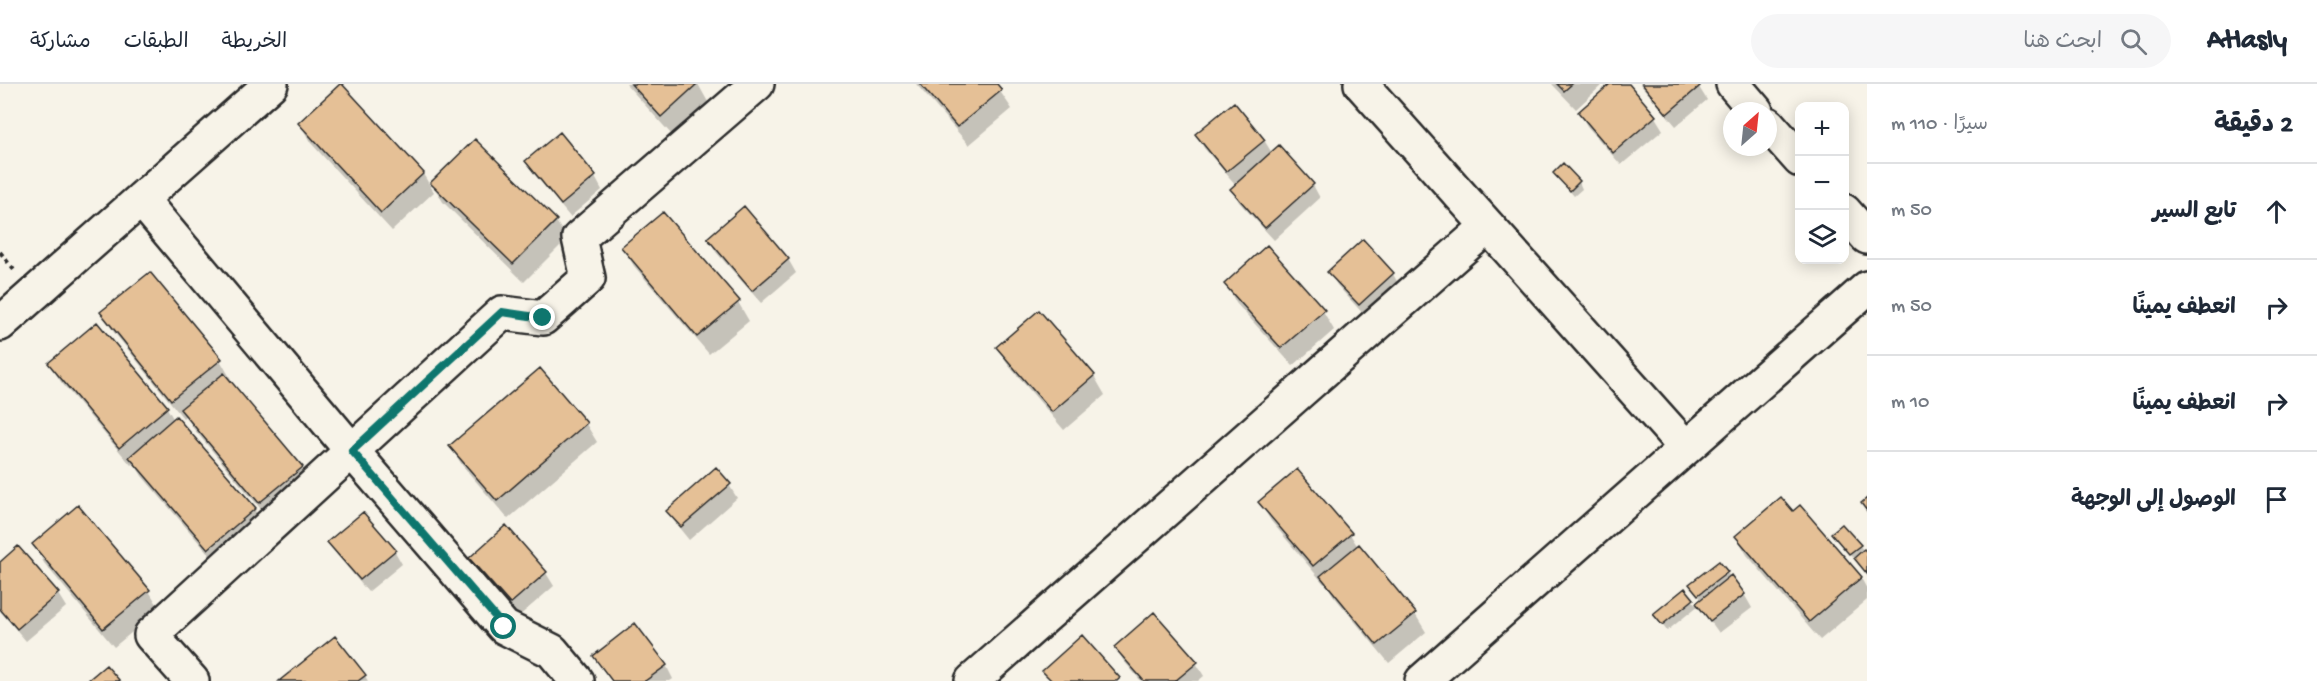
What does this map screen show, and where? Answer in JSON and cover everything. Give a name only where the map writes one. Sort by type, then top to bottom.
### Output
[{"type":"street","points":[[0,324],[271,84]]},
{"type":"street","points":[[192,681],[152,635],[502,312],[543,318],[588,278],[579,238],[757,84]]},
{"type":"street","points":[[1361,84],[1686,448]]},
{"type":"street","points":[[1733,84],[1748,102]]},
{"type":"street","points":[[1777,134],[1796,156]]},
{"type":"street","points":[[141,199],[352,451],[504,627],[552,651],[577,681]]},
{"type":"street","points":[[1849,216],[1867,237]]},
{"type":"street","points":[[972,681],[1488,226]]},
{"type":"street","points":[[1422,681],[1867,288]]},
{"type":"building","points":[[340,84],[424,173],[381,213],[298,123]]},
{"type":"building","points":[[631,84],[697,84],[661,117]]},
{"type":"building","points":[[920,84],[997,84],[1002,90],[957,127]]},
{"type":"building","points":[[1557,84],[1572,84],[1564,91]]},
{"type":"building","points":[[1610,84],[1629,84],[1656,116],[1613,153],[1578,112]]},
{"type":"building","points":[[1642,84],[1699,84],[1700,86],[1667,114]]},
{"type":"building","points":[[1234,102],[1265,140],[1226,172],[1195,134]]},
{"type":"building","points":[[560,132],[596,176],[561,205],[525,161]]},
{"type":"building","points":[[475,139],[557,220],[513,264],[430,183]]},
{"type":"building","points":[[1279,145],[1314,184],[1265,228],[1230,189]]},
{"type":"building","points":[[1563,163],[1580,181],[1570,191],[1553,173]]},
{"type":"building","points":[[744,206],[789,259],[752,291],[707,238]]},
{"type":"building","points":[[663,212],[740,301],[697,337],[621,247]]},
{"type":"building","points":[[1363,239],[1394,273],[1359,305],[1327,272]]},
{"type":"building","points":[[1267,245],[1325,310],[1281,348],[1224,284]]},
{"type":"building","points":[[150,272],[222,359],[171,400],[100,312]]},
{"type":"building","points":[[1039,310],[1095,375],[1052,412],[996,347]]},
{"type":"building","points":[[97,322],[168,407],[119,448],[48,363]]},
{"type":"building","points":[[540,368],[587,423],[497,501],[449,446]]},
{"type":"building","points":[[224,373],[303,467],[259,503],[180,409]]},
{"type":"building","points":[[176,416],[256,508],[208,549],[129,457]]},
{"type":"building","points":[[716,467],[731,484],[681,527],[666,511]]},
{"type":"building","points":[[1297,469],[1352,533],[1313,566],[1258,502]]},
{"type":"building","points":[[1781,497],[1793,511],[1800,505],[1862,577],[1809,622],[1735,536]]},
{"type":"building","points":[[1867,498],[1867,511],[1861,503]]},
{"type":"building","points":[[78,505],[150,590],[103,629],[32,544]]},
{"type":"building","points":[[363,512],[396,550],[360,580],[327,542]]},
{"type":"building","points":[[1842,524],[1861,545],[1849,554],[1831,533]]},
{"type":"building","points":[[506,525],[547,572],[510,604],[469,558]]},
{"type":"building","points":[[1359,544],[1416,613],[1377,645],[1320,576]]},
{"type":"building","points":[[18,546],[59,593],[17,629],[0,609],[0,562]]},
{"type":"building","points":[[1864,549],[1867,552],[1867,574],[1854,558]]},
{"type":"building","points":[[1719,561],[1728,572],[1698,595],[1689,584]]},
{"type":"building","points":[[1731,575],[1745,594],[1710,621],[1696,603]]},
{"type":"building","points":[[1685,588],[1694,599],[1662,625],[1653,614]]},
{"type":"building","points":[[1154,612],[1198,662],[1175,681],[1144,681],[1114,647]]},
{"type":"building","points":[[635,623],[667,665],[645,681],[612,681],[593,656]]},
{"type":"building","points":[[1082,635],[1120,678],[1117,681],[1052,681],[1042,671]]},
{"type":"building","points":[[335,636],[366,675],[358,681],[279,681]]},
{"type":"building","points":[[106,665],[120,681],[87,681]]},
{"type":"route","points":[[504,627],[352,451],[502,312],[543,318]]}]
